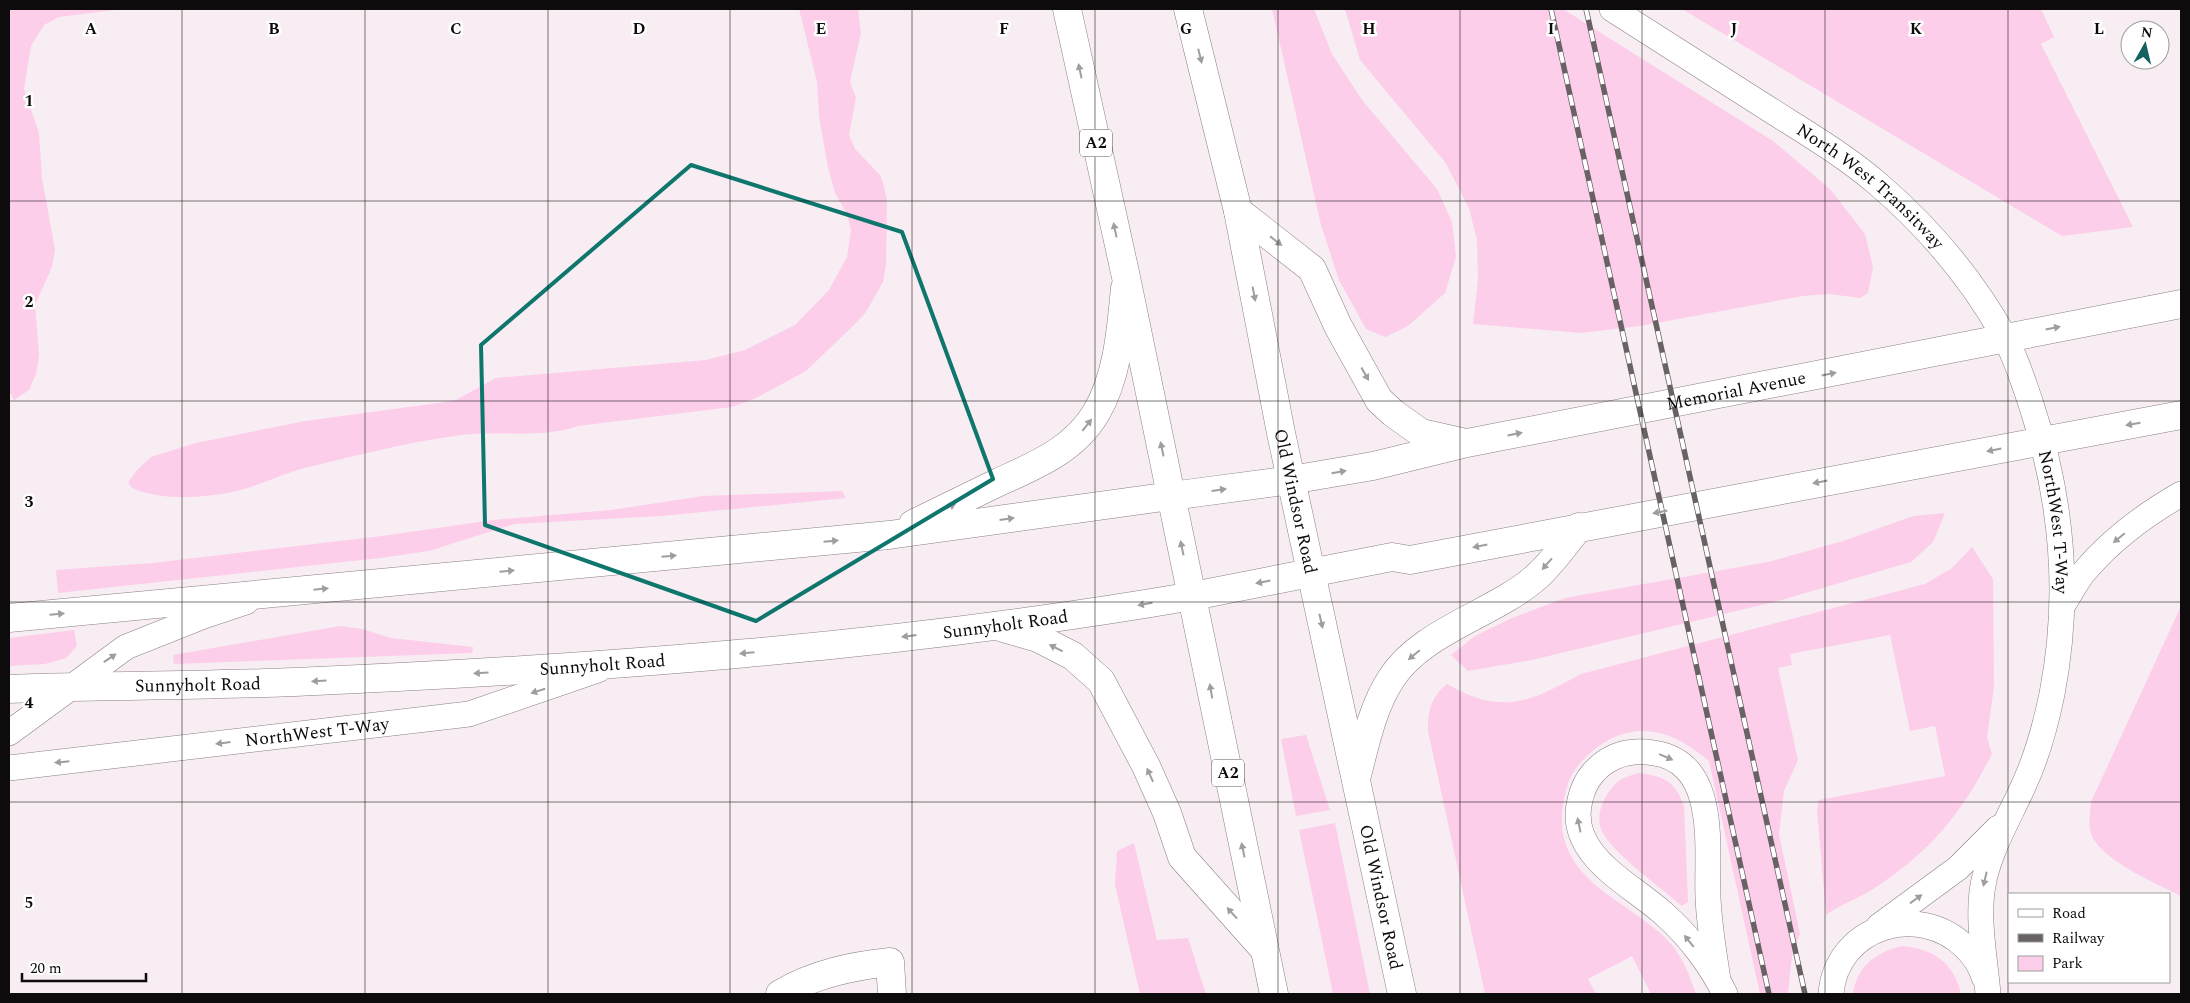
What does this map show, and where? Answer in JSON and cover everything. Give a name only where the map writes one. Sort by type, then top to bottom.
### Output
[{"type":"main road","name":"A2","points":[[1066,9],[1126,277],[1274,994]]},
{"type":"main road","name":"Old Windsor Road","points":[[1188,9],[1238,212],[1310,573],[1402,994]]},
{"type":"main road","points":[[1238,212],[1312,269],[1338,326],[1379,400],[1393,413],[1421,433],[1467,443]]},
{"type":"main road","points":[[889,535],[1027,471],[1048,460],[1075,440],[1096,413],[1111,376],[1121,331],[1126,277]]},
{"type":"main road","name":"Memorial Avenue","points":[[1171,496],[1292,480],[1373,466],[1467,443],[1855,369],[2005,337],[2181,304]]},
{"type":"main road","points":[[1310,573],[1392,557],[1410,560],[2181,415]]},
{"type":"main road","points":[[9,618],[889,535],[1171,496]]},
{"type":"main road","points":[[1356,779],[1369,727],[1391,678],[1425,646],[1500,602],[1534,579],[1579,527]]},
{"type":"main road","name":"Sunnyholt Road","points":[[9,689],[301,682],[617,664],[863,641],[1114,610],[1310,573]]},
{"type":"main road","points":[[992,625],[1038,638],[1073,656],[1101,681],[1146,766],[1167,813],[1182,857],[1264,949]]},
{"type":"main road","points":[[780,994],[794,986],[829,972],[860,965],[890,962],[892,994]]},
{"type":"lane","name":"North West Transitway","points":[[1612,9],[1801,129],[1878,184],[1937,241],[2005,337],[2022,378],[2042,441]]},
{"type":"lane","name":"NorthWest T-Way","points":[[2042,441],[2061,534],[2063,605]]},
{"type":"lane","points":[[1988,994],[1981,907],[1984,880],[2008,817],[2027,779],[2042,734],[2059,650],[2063,605],[2084,572],[2112,544],[2157,508],[2181,494]]},
{"type":"lane","points":[[9,733],[126,647],[204,616],[272,594]]},
{"type":"lane","name":"NorthWest T-Way","points":[[9,768],[468,714],[617,664]]},
{"type":"lane","points":[[1637,751],[1656,753],[1676,761],[1690,773],[1702,792],[1706,816],[1710,933],[1722,987],[1688,939],[1665,914],[1602,864],[1591,853],[1583,839],[1578,822],[1582,791],[1590,776],[1604,762],[1618,755],[1637,751]]},
{"type":"lane","points":[[1831,994],[1837,968],[1848,951],[1862,938],[1958,868],[2008,817]]},
{"type":"lane","points":[[1862,938],[1880,928],[1899,924],[1919,924],[1938,928],[1957,939],[1972,954],[1983,973],[1988,994]]},
{"type":"highlighted area","points":[[691,165],[902,232],[993,479],[756,621],[485,525],[481,345]]},
{"type":"green space","points":[[9,9],[121,9],[59,17],[44,25],[31,46],[24,89],[39,133],[42,178],[55,250],[52,267],[35,305],[39,355],[36,374],[29,390],[14,400],[9,391]]},
{"type":"green space","points":[[799,9],[858,9],[861,33],[850,82],[856,98],[849,135],[855,149],[880,175],[887,200],[886,265],[883,282],[866,312],[806,371],[756,398],[732,407],[578,426],[548,432],[485,433],[435,439],[305,468],[244,489],[217,495],[173,497],[132,488],[128,482],[151,457],[196,443],[305,421],[456,400],[496,378],[706,360],[745,350],[795,325],[829,290],[847,257],[851,230],[847,214],[835,193],[828,167],[819,117],[817,82]]},
{"type":"green space","points":[[1272,9],[1314,9],[1332,54],[1362,100],[1437,189],[1452,222],[1456,257],[1445,293],[1408,326],[1385,337],[1366,329],[1339,280],[1321,225]]},
{"type":"green space","points":[[1345,9],[1563,9],[1773,141],[1830,189],[1865,234],[1873,267],[1868,293],[1860,298],[1829,294],[1803,296],[1640,326],[1581,333],[1473,324],[1478,280],[1477,240],[1469,208],[1445,162],[1360,60]]},
{"type":"green space","points":[[1682,9],[2041,9],[2054,37],[2041,44],[2133,227],[2062,236]]},
{"type":"green space","points":[[842,491],[846,498],[662,516],[514,524],[429,551],[58,593],[56,570],[153,563],[382,536],[493,520],[611,510],[703,496]]},
{"type":"green space","points":[[1945,513],[1933,542],[1911,562],[1778,601],[1532,660],[1468,671],[1451,655],[1475,636],[1512,618],[1565,598],[1768,562],[1843,541],[1913,516]]},
{"type":"green space","points":[[1972,547],[1993,579],[1994,687],[1987,737],[1992,754],[1958,811],[1931,843],[1879,885],[1826,915],[1817,810],[1819,800],[1945,776],[1935,726],[1910,731],[1890,635],[1790,654],[1792,665],[1778,668],[1798,760],[1784,791],[1779,834],[1800,934],[1792,956],[1788,994],[1760,994],[1709,761],[1693,749],[1669,736],[1641,731],[1622,734],[1605,742],[1590,753],[1577,767],[1566,788],[1562,813],[1563,835],[1570,854],[1594,884],[1644,920],[1673,946],[1686,969],[1696,994],[1651,994],[1632,956],[1588,979],[1596,994],[1485,994],[1428,731],[1429,717],[1434,699],[1447,684],[1466,694],[1484,700],[1515,702],[1531,698],[1581,674],[1925,584],[1952,568]]},
{"type":"green space","points":[[2181,606],[2181,896],[2122,865],[2101,849],[2090,832],[2090,822],[2091,802]]},
{"type":"green space","points":[[340,626],[362,629],[391,638],[473,647],[472,653],[174,664],[173,655]]},
{"type":"green space","points":[[74,630],[77,646],[66,658],[45,664],[9,666],[9,638]]},
{"type":"green space","points":[[1306,735],[1330,810],[1296,816],[1281,739]]},
{"type":"green space","points":[[1638,773],[1668,781],[1677,791],[1684,807],[1688,902],[1682,906],[1620,853],[1604,835],[1601,828],[1599,821],[1600,813],[1609,791],[1620,780]]},
{"type":"green space","points":[[1335,823],[1370,994],[1333,994],[1299,830]]},
{"type":"green space","points":[[1134,843],[1157,940],[1188,938],[1206,994],[1140,994],[1115,885],[1117,851]]},
{"type":"green space","points":[[1902,946],[1923,950],[1940,959],[1953,973],[1961,994],[1853,994],[1855,984],[1863,968],[1869,962],[1884,952]]},
{"type":"railway","points":[[1551,9],[1769,994]]},
{"type":"railway","points":[[1586,9],[1805,994]]}]
